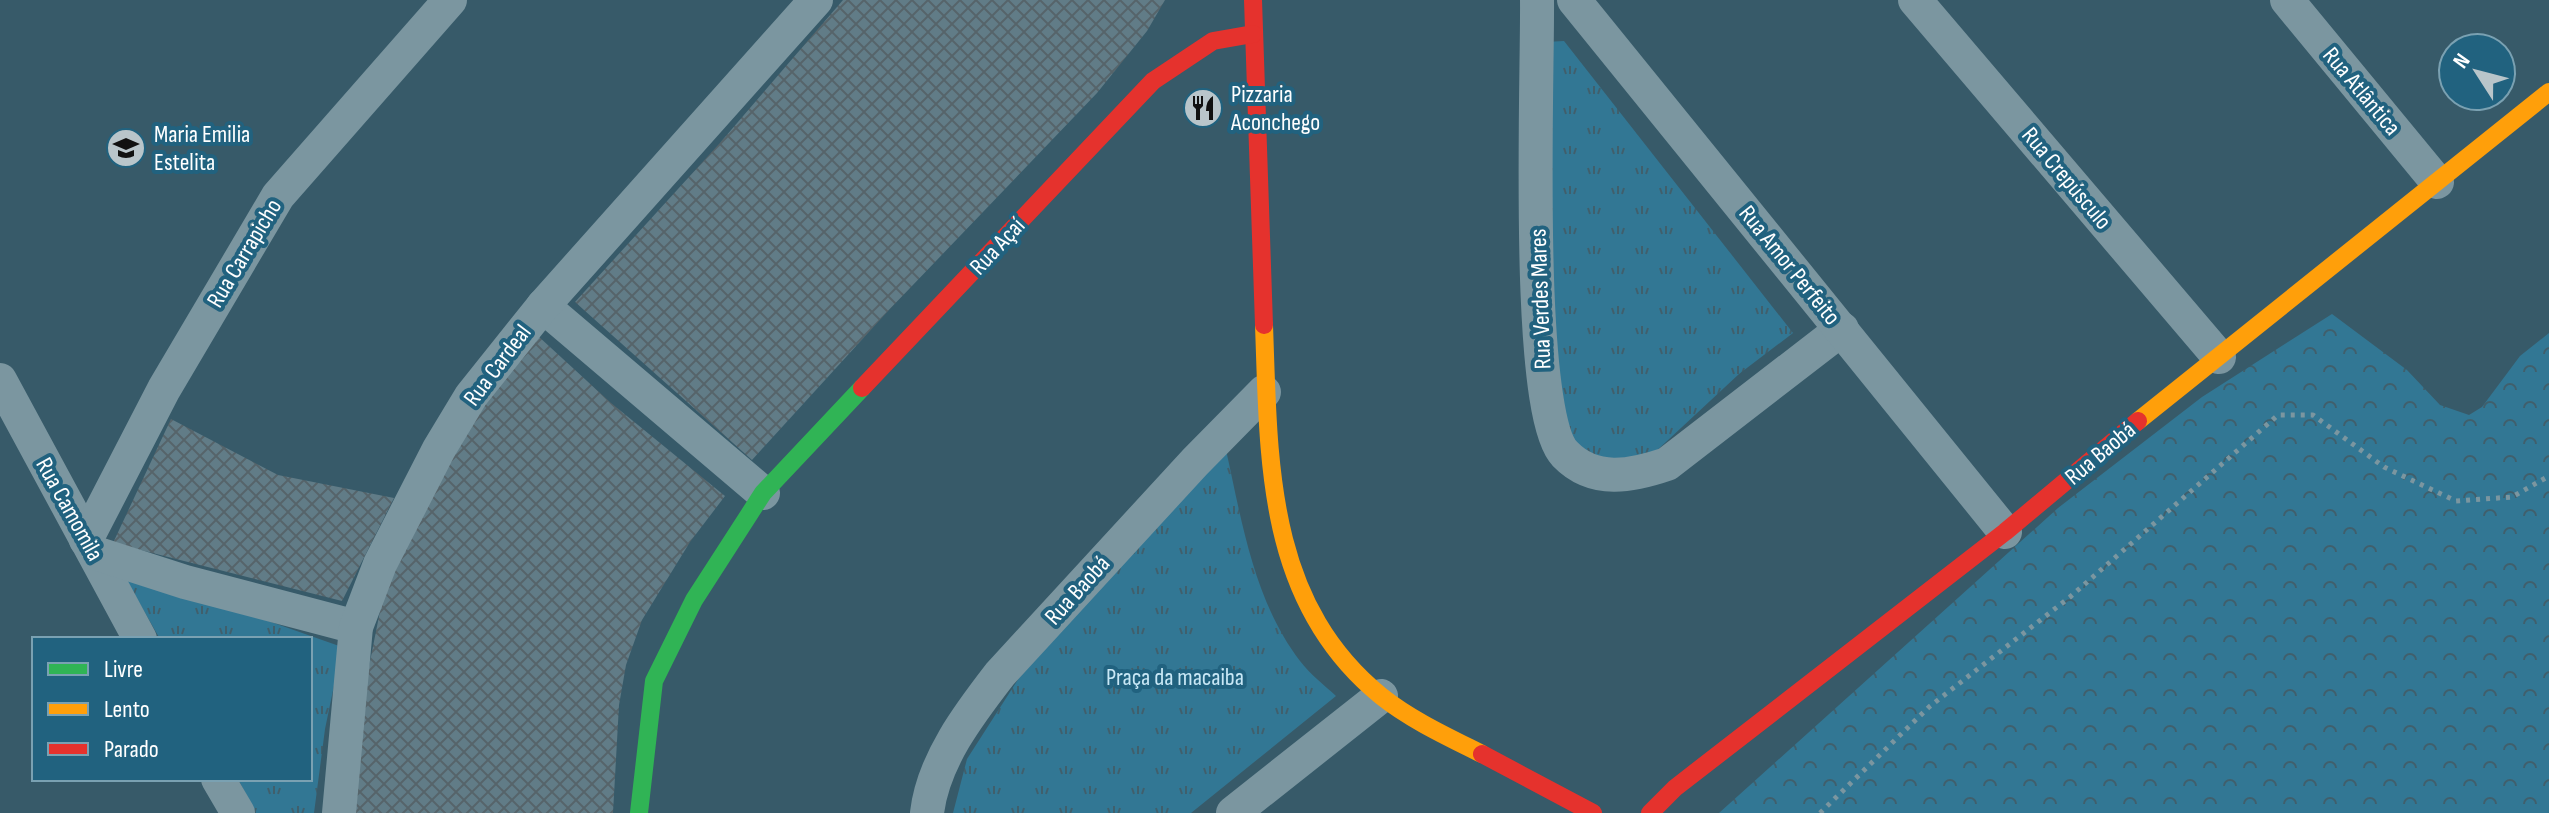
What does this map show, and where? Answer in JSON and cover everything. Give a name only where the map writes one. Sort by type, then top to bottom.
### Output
[{"type":"street","name":"Rua Carrapicho","points":[[90,546],[164,389],[278,196],[450,0]]},
{"type":"street","name":"Rua Cardeal","points":[[339,813],[356,627],[380,564],[439,449],[471,396],[543,306],[816,0]]},
{"type":"street","points":[[1253,0],[1264,250],[1264,392],[1274,510],[1308,609],[1329,642],[1381,696],[1481,755],[1545,783],[1593,813]]},
{"type":"street","name":"Rua Verdes Mares","points":[[1537,0],[1538,349],[1552,430],[1562,452],[1580,468],[1601,474],[1633,475],[1667,464],[1842,329]]},
{"type":"street","name":"Rua Amor Perfeito","points":[[1574,0],[2005,532]]},
{"type":"street","name":"Rua Crepúsculo","points":[[1915,0],[2219,357]]},
{"type":"street","name":"Rua Atlântica","points":[[2287,0],[2437,182]]},
{"type":"street","name":"Rua Açaí","points":[[639,813],[654,681],[694,600],[763,493],[1153,81],[1213,41],[1253,34]]},
{"type":"street","name":"Rua Baobá","points":[[1650,813],[1697,771],[2005,532],[2549,92]]},
{"type":"street","points":[[543,306],[763,493]]},
{"type":"street","name":"Rua Camomila","points":[[0,380],[139,637]]},
{"type":"street","name":"Rua Baobá","points":[[927,813],[943,760],[972,710],[1000,674],[1195,462],[1264,392]]},
{"type":"street","points":[[90,546],[185,582],[356,627]]},
{"type":"street","points":[[1233,813],[1381,696]]},
{"type":"street","points":[[219,781],[238,813]]},
{"type":"path","points":[[1820,813],[1929,707],[2070,597],[2278,415],[2313,415],[2384,467],[2456,501],[2512,497],[2549,476]]},
{"type":"green space","points":[[1564,41],[1793,333],[1739,374],[1653,454],[1600,466],[1570,453],[1556,404],[1546,42]]},
{"type":"green space","points":[[2332,314],[2407,370],[2440,405],[2469,415],[2482,407],[2520,356],[2549,333],[2549,813],[1719,813],[2058,508],[2202,397]]},
{"type":"green space","name":"Praça da macaiba","points":[[1226,450],[1244,533],[1271,613],[1300,661],[1336,696],[1191,813],[953,813],[967,759],[1019,678]]},
{"type":"green space","points":[[120,569],[342,647],[325,729],[314,813],[256,813],[239,781],[312,781],[312,637],[159,637]]},
{"type":"building","points":[[843,0],[1165,0],[1147,31],[1097,93],[889,310],[752,460],[575,302],[719,144]]},
{"type":"building","points":[[538,336],[611,403],[725,496],[690,542],[642,620],[626,665],[619,705],[613,813],[347,813],[355,737],[386,581],[487,394]]},
{"type":"building","points":[[171,419],[278,475],[394,498],[342,601],[113,543]]},
{"type":"traffic: fast","points":[[639,813],[654,681],[694,600],[763,493],[862,388]]},
{"type":"traffic: slow","points":[[2138,421],[2549,92]]},
{"type":"traffic: slow","points":[[1264,325],[1268,427],[1281,526],[1294,573],[1314,617],[1343,659],[1381,696],[1443,735],[1482,754]]},
{"type":"traffic: jam","points":[[1253,0],[1264,325]]},
{"type":"traffic: jam","points":[[862,388],[1153,81],[1213,41],[1253,34]]},
{"type":"traffic: jam","points":[[1650,813],[1675,788],[2005,532],[2138,421]]},
{"type":"traffic: jam","points":[[1482,754],[1593,813]]},
{"type":"place","name":"Pizzaria Aconchego","points":[[1203,108]]},
{"type":"place","name":"Maria Emilia Estelita","points":[[126,148]]}]
